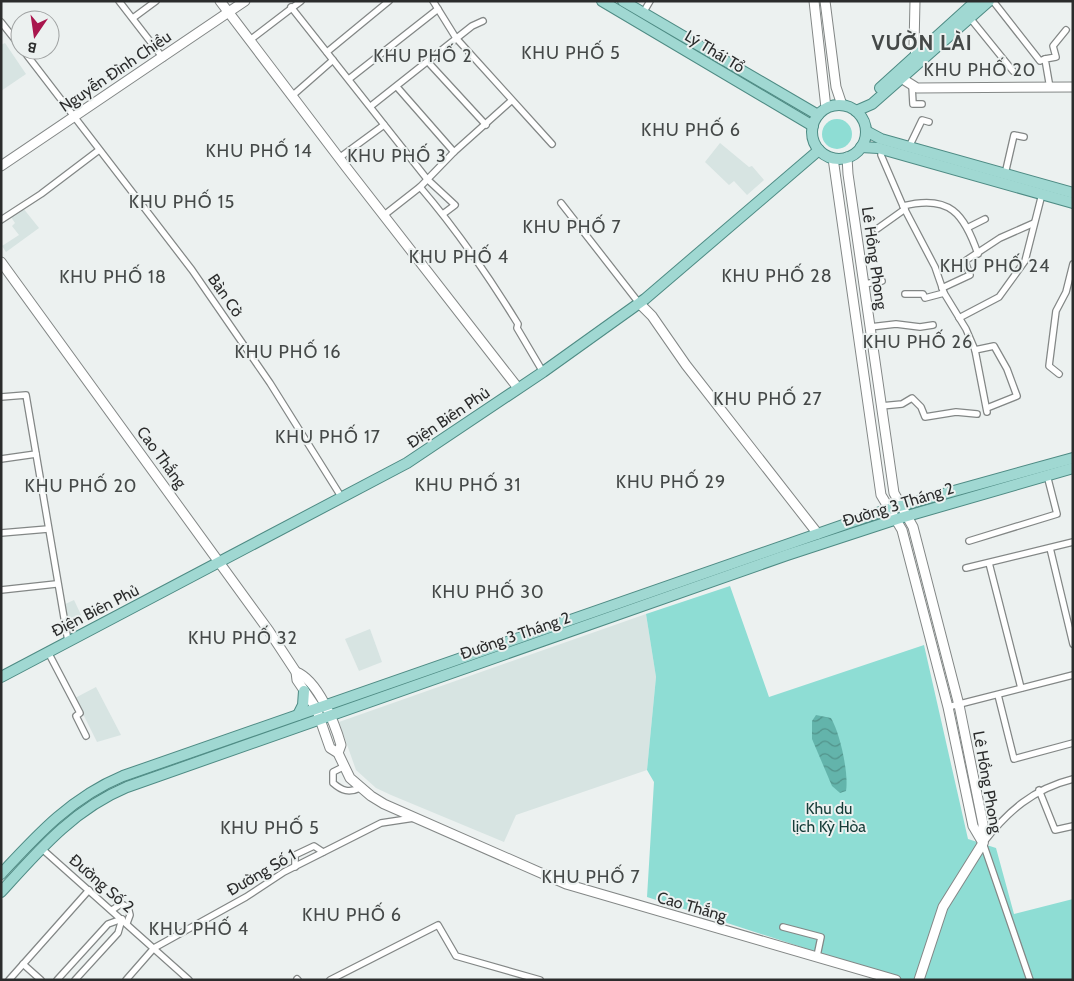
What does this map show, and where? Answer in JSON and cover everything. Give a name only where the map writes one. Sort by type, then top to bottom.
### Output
[{"type":"main road","name":"Lý Thái Tổ","points":[[602,1],[641,18],[822,111]]},
{"type":"main road","name":"Lý Thái Tổ","points":[[622,1],[641,18],[813,126]]},
{"type":"main road","points":[[976,1],[868,98],[860,108],[866,131],[861,147],[847,157],[833,158],[819,150],[813,138],[813,126],[822,111],[842,105],[860,108],[872,104],[991,1]]},
{"type":"main road","points":[[866,131],[881,139],[1073,193]]},
{"type":"main road","points":[[861,147],[882,149],[1073,203]]},
{"type":"main road","name":"Điện Biên Phủ","points":[[1,677],[407,463],[543,372],[639,303],[819,150]]},
{"type":"main road","name":"Đường 3 Tháng 2","points":[[1,874],[53,819],[79,798],[123,776],[889,509],[1073,458]]},
{"type":"main road","name":"Đường 3 Tháng 2","points":[[1,892],[41,848],[76,815],[116,791],[672,595],[897,519],[1073,468]]},
{"type":"main road","points":[[298,714],[303,705],[304,691]]},
{"type":"street","points":[[119,1],[163,58]]},
{"type":"street","points":[[133,18],[156,1]]},
{"type":"street","points":[[220,1],[383,216],[518,388]]},
{"type":"street","name":"Nguyễn Đình Chiểu","points":[[1,166],[246,1]]},
{"type":"street","points":[[250,40],[301,1]]},
{"type":"street","points":[[327,52],[389,1]]},
{"type":"street","points":[[432,1],[456,38],[552,144]]},
{"type":"street","points":[[641,18],[650,1]]},
{"type":"street","points":[[814,1],[822,111]]},
{"type":"street","points":[[825,1],[836,87],[842,105]]},
{"type":"street","points":[[915,1],[914,46],[916,54]]},
{"type":"street","points":[[991,1],[1040,60],[1056,57],[1053,46],[1066,30]]},
{"type":"street","points":[[291,7],[427,179],[455,205],[443,214]]},
{"type":"street","points":[[349,79],[438,9]]},
{"type":"street","points":[[970,18],[1013,72]]},
{"type":"street","points":[[371,106],[456,38],[472,26],[483,21]]},
{"type":"street","points":[[1,22],[10,33]]},
{"type":"street","points":[[1045,59],[1050,88]]},
{"type":"street","name":"Bàn Cờ","points":[[31,60],[192,270],[234,329],[343,498]]},
{"type":"street","points":[[292,96],[333,60]]},
{"type":"street","points":[[428,62],[486,125]]},
{"type":"street","points":[[901,78],[912,86],[1073,87]]},
{"type":"street","points":[[912,86],[913,104],[922,104]]},
{"type":"street","points":[[397,87],[454,152]]},
{"type":"street","points":[[383,216],[420,187],[454,152],[486,125],[511,100]]},
{"type":"street","points":[[909,147],[922,120],[928,122]]},
{"type":"street","points":[[339,158],[384,125]]},
{"type":"street","points":[[1005,174],[1014,135],[1024,137]]},
{"type":"street","points":[[882,149],[881,155],[904,208],[934,267],[943,291],[976,350],[987,410],[1017,396],[1007,369],[994,346],[976,350]]},
{"type":"street","points":[[1,220],[41,194],[99,150]]},
{"type":"street","name":"Lê Hồng Phong","points":[[847,157],[894,493],[908,516],[959,705],[983,824],[983,843]]},
{"type":"street","name":"Lê Hồng Phong","points":[[833,158],[881,495],[897,519],[948,707],[973,826],[983,843]]},
{"type":"street","points":[[420,187],[443,214],[502,297],[518,324],[517,328],[525,344],[543,372]]},
{"type":"street","points":[[959,318],[999,297],[1025,261],[1042,194]]},
{"type":"street","points":[[877,229],[904,208],[931,201],[949,208],[969,227],[978,254]]},
{"type":"street","points":[[561,203],[639,303],[652,316],[689,369],[818,534]]},
{"type":"street","points":[[969,227],[985,219]]},
{"type":"street","points":[[905,294],[924,294],[926,298],[943,291],[970,275],[965,261],[1000,238],[1034,223]]},
{"type":"street","name":"Cao Thắng","points":[[1,262],[219,562],[296,672],[297,680],[304,691],[331,716],[341,745],[338,753]]},
{"type":"street","points":[[1059,374],[1049,366],[1052,334],[1056,311],[1066,292],[1073,264]]},
{"type":"street","points":[[864,284],[882,281]]},
{"type":"street","points":[[870,327],[896,324],[920,327],[933,325]]},
{"type":"street","points":[[1,398],[26,395],[56,584],[68,641]]},
{"type":"street","points":[[881,406],[902,404],[912,398],[921,407],[925,417],[956,412],[977,414]]},
{"type":"street","points":[[1,459],[36,454]]},
{"type":"street","points":[[969,541],[1056,514],[1047,475]]},
{"type":"street","points":[[1,533],[48,529]]},
{"type":"street","points":[[966,568],[1073,542]]},
{"type":"street","points":[[1050,548],[1073,644]]},
{"type":"street","points":[[989,563],[1021,688]]},
{"type":"street","points":[[1,590],[56,584]]},
{"type":"street","points":[[48,652],[80,713],[76,716],[86,736]]},
{"type":"street","name":"Cao Thắng","points":[[296,672],[304,675],[321,706],[321,719],[330,748],[338,753],[343,767],[360,788],[371,796],[414,818],[566,884],[896,980]]},
{"type":"street","points":[[948,707],[1073,675]]},
{"type":"street","points":[[998,695],[1014,759],[1073,743]]},
{"type":"street","points":[[343,767],[333,772],[333,783],[340,789],[351,792],[360,788]]},
{"type":"street","points":[[919,980],[944,907],[983,843],[1007,814],[1039,790],[1073,779]]},
{"type":"street","points":[[1039,790],[1055,830],[1073,826]]},
{"type":"street","name":"Đường Số 1","points":[[126,980],[154,948],[246,897],[295,867],[381,823],[414,818]]},
{"type":"street","points":[[983,843],[1030,980]]},
{"type":"street","points":[[295,867],[295,855],[314,846],[323,852]]},
{"type":"street","name":"Đường Số 2","points":[[41,848],[189,980]]},
{"type":"street","points":[[9,980],[89,890]]},
{"type":"street","points":[[75,980],[118,933],[130,914],[128,907],[121,904],[112,910]]},
{"type":"street","points":[[56,980],[108,924],[125,921]]},
{"type":"street","points":[[330,980],[438,925],[456,956],[540,980]]},
{"type":"street","points":[[783,927],[821,937],[817,956]]},
{"type":"street","points":[[23,964],[41,980]]},
{"type":"shaded area","points":[[5,43],[10,50],[10,60],[17,60],[26,74],[1,91],[1,45]]},
{"type":"shaded area","points":[[720,143],[749,167],[752,166],[764,180],[747,195],[734,181],[729,185],[705,162]]},
{"type":"shaded area","points":[[23,208],[39,228],[6,252],[2,246],[19,235],[12,226],[15,223],[11,217]]},
{"type":"shaded area","points":[[74,600],[83,619],[68,627],[61,606]]},
{"type":"shaded area","points":[[646,614],[656,677],[647,770],[516,815],[504,842],[376,788],[356,770],[339,722]]},
{"type":"shaded area","points":[[370,629],[382,662],[359,671],[345,639]]},
{"type":"shaded area","points":[[96,687],[121,735],[97,742],[75,698]]},
{"type":"green space","points":[[837,119],[848,123],[852,134],[848,145],[837,149],[826,145],[822,134],[826,123]]},
{"type":"green space","name":"Khu du lịch Kỳ Hòa","points":[[730,586],[769,697],[924,645],[968,839],[996,848],[1014,914],[1073,899],[1073,980],[903,980],[647,897],[654,782],[647,770],[656,677],[646,614]]},
{"type":"water","points":[[816,715],[831,718],[834,725],[845,764],[846,791],[840,793],[832,786],[812,739],[812,721]]},
{"type":"district","name":"VƯỜN LÀI","points":[[922,43]]},
{"type":"district","name":"KHU PHỐ 5","points":[[571,53]]},
{"type":"district","name":"KHU PHỐ 2","points":[[423,56]]},
{"type":"district","name":"KHU PHỐ 20","points":[[980,70]]},
{"type":"district","name":"KHU PHỐ 6","points":[[691,130]]},
{"type":"district","name":"KHU PHỐ 14","points":[[259,151]]},
{"type":"district","name":"KHU PHỐ 3","points":[[397,156]]},
{"type":"district","name":"KHU PHỐ 15","points":[[182,202]]},
{"type":"district","name":"KHU PHỐ 7","points":[[572,227]]},
{"type":"district","name":"KHU PHỐ 4","points":[[459,257]]},
{"type":"district","name":"KHU PHỐ 24","points":[[995,266]]},
{"type":"district","name":"KHU PHỐ 28","points":[[777,276]]},
{"type":"district","name":"KHU PHỐ 18","points":[[113,277]]},
{"type":"district","name":"KHU PHỐ 26","points":[[918,342]]},
{"type":"district","name":"KHU PHỐ 16","points":[[288,352]]},
{"type":"district","name":"KHU PHỐ 27","points":[[768,399]]},
{"type":"district","name":"KHU PHỐ 17","points":[[328,437]]},
{"type":"district","name":"KHU PHỐ 29","points":[[671,482]]},
{"type":"district","name":"KHU PHỐ 31","points":[[468,485]]},
{"type":"district","name":"KHU PHỐ 20","points":[[81,486]]},
{"type":"district","name":"KHU PHỐ 30","points":[[488,592]]},
{"type":"district","name":"KHU PHỐ 32","points":[[243,638]]},
{"type":"district","name":"KHU PHỐ 5","points":[[270,828]]},
{"type":"district","name":"KHU PHỐ 7","points":[[591,877]]},
{"type":"district","name":"KHU PHỐ 6","points":[[352,915]]},
{"type":"district","name":"KHU PHỐ 4","points":[[199,929]]}]
